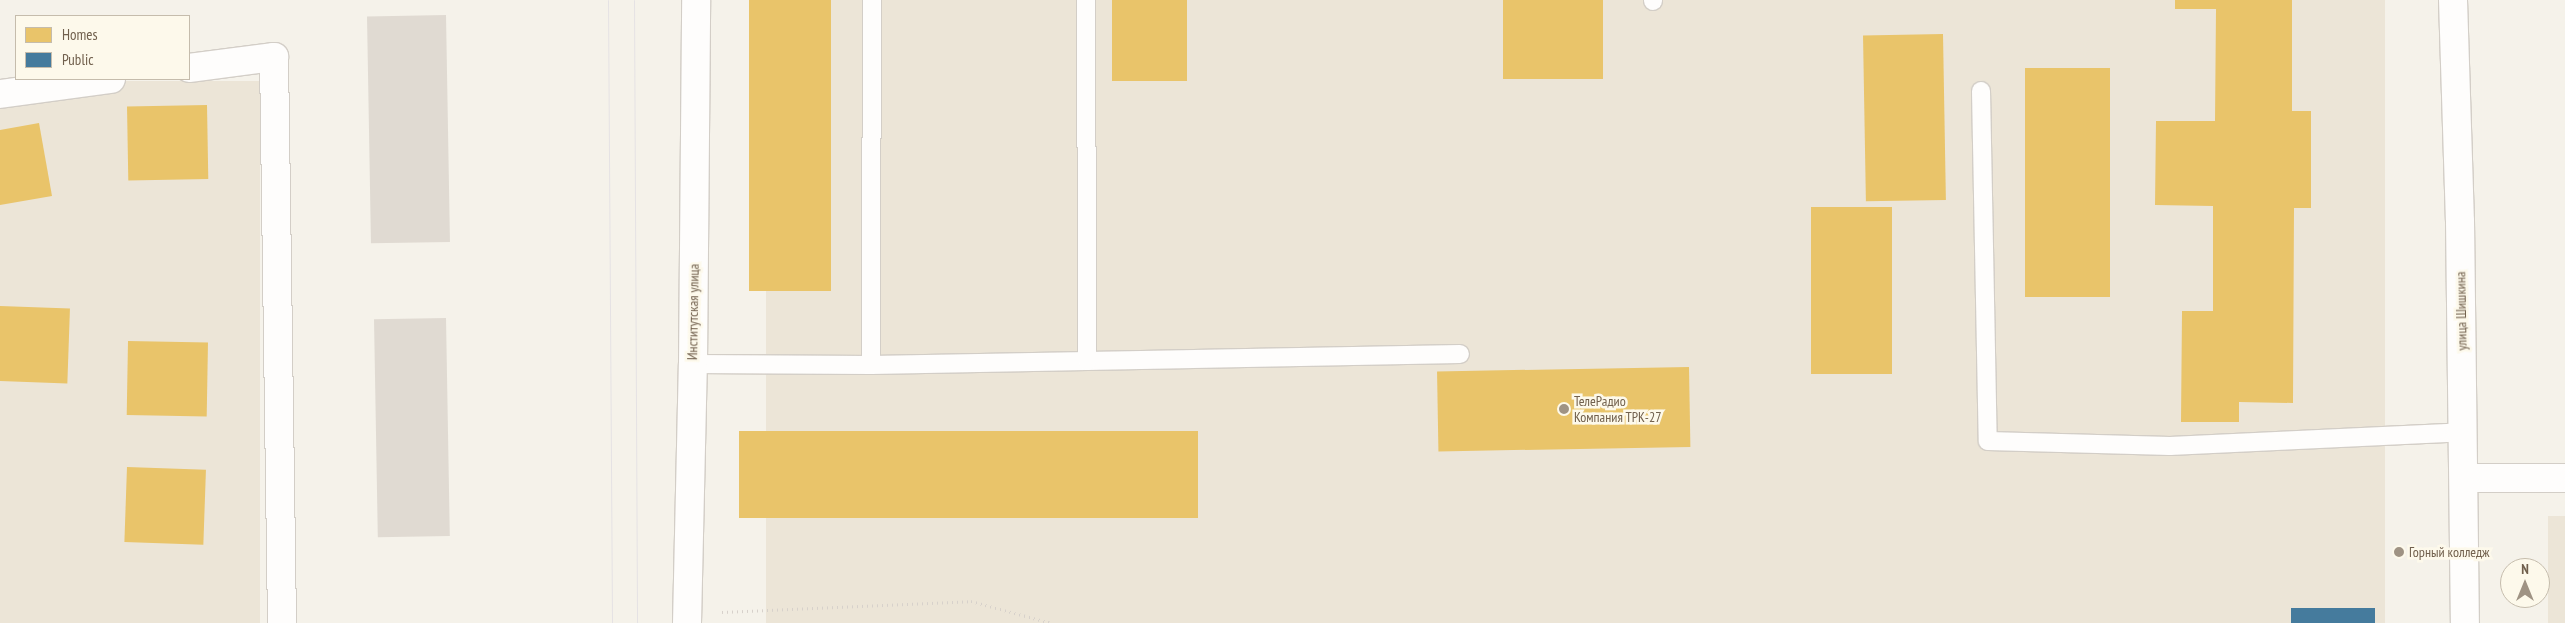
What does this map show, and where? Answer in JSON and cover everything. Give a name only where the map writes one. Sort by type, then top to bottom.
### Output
[{"type":"main road","name":"Институтская улица","points":[[686,618],[693,364],[696,0]]},
{"type":"main road","name":"улица Шишкина","points":[[2453,0],[2464,478],[2465,623]]},
{"type":"main road","points":[[190,68],[274,56],[282,623]]},
{"type":"main road","points":[[0,94],[104,80]]},
{"type":"main road","points":[[2464,478],[2565,478]]},
{"type":"lane","points":[[871,365],[872,0]]},
{"type":"lane","points":[[1086,0],[1087,361]]},
{"type":"lane","points":[[1981,91],[1988,441],[2170,446],[2463,432]]},
{"type":"lane","points":[[693,364],[871,365],[1460,354]]},
{"type":"path","points":[[686,618],[971,600],[1051,623]]},
{"type":"shaded area","points":[[766,0],[2385,0],[2385,623],[766,623]]},
{"type":"shaded area","points":[[0,81],[260,81],[260,623],[0,623]]},
{"type":"shaded area","points":[[2548,516],[2565,516],[2565,623],[2548,623],[2548,608],[2550,608],[2550,558],[2548,558]]},
{"type":"building: Homes","points":[[749,0],[831,0],[831,291],[749,291]]},
{"type":"building: Homes","points":[[1112,0],[1187,0],[1187,81],[1112,81]]},
{"type":"building: Homes","points":[[1503,0],[1603,0],[1603,79],[1503,79]]},
{"type":"building: Homes","points":[[2175,0],[2292,0],[2292,111],[2311,111],[2311,208],[2294,208],[2293,403],[2239,402],[2239,422],[2181,422],[2182,311],[2213,311],[2213,206],[2155,205],[2156,121],[2215,121],[2216,9],[2175,9]]},
{"type":"building: Homes","points":[[1943,34],[1946,200],[1866,201],[1863,35]]},
{"type":"building: Homes","points":[[2025,68],[2110,68],[2110,297],[2025,297]]},
{"type":"building: Homes","points":[[207,105],[208,179],[128,180],[127,106]]},
{"type":"building: Homes","points":[[39,123],[52,196],[0,205],[0,130]]},
{"type":"building: Homes","points":[[1811,207],[1892,207],[1892,374],[1811,374]]},
{"type":"building: Homes","points":[[0,306],[70,308],[67,383],[0,381]]},
{"type":"building: Homes","points":[[128,341],[208,342],[207,416],[127,415]]},
{"type":"building: Homes","name":"ТелеРадио Компания ТРК-27","points":[[1689,367],[1690,447],[1438,451],[1437,371]]},
{"type":"building: Homes","points":[[739,431],[1198,431],[1198,518],[739,518]]},
{"type":"building: Homes","points":[[127,467],[206,470],[203,545],[124,542]]},
{"type":"building: Public","points":[[2291,608],[2375,608],[2375,623],[2291,623]]},
{"type":"building: Other","points":[[446,15],[450,242],[371,243],[367,16]]},
{"type":"building: Other","points":[[446,318],[450,536],[378,537],[374,319]]},
{"type":"tram line","points":[[608,0],[612,623]]},
{"type":"tram line","points":[[634,0],[637,623]]},
{"type":"place","name":"ТелеРадио Компания ТРК-27","points":[[1564,409]]},
{"type":"place","name":"Горный колледж","points":[[2399,552]]}]
